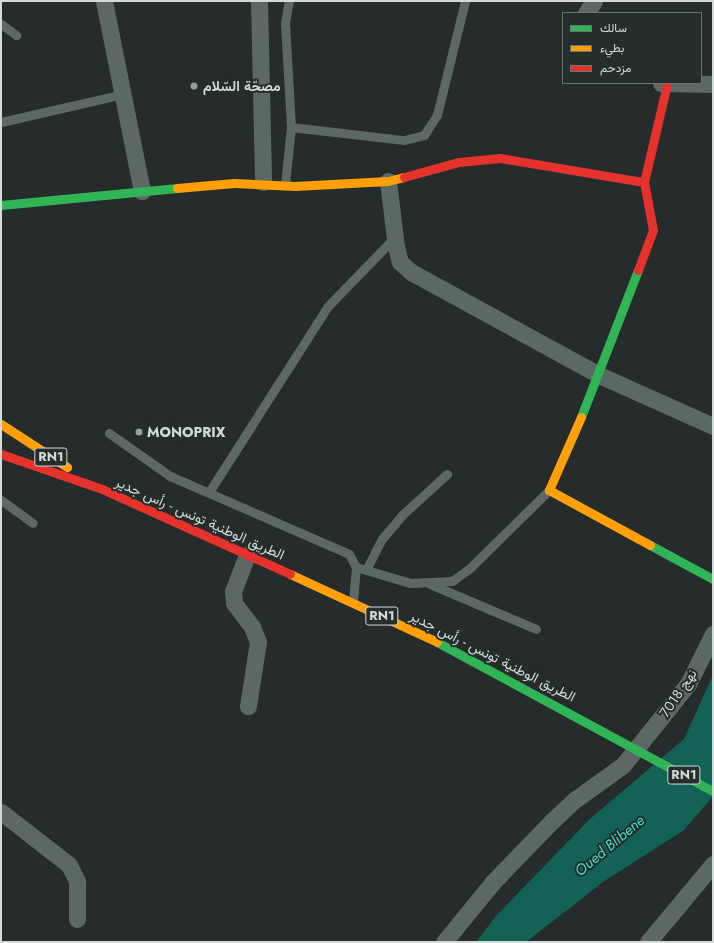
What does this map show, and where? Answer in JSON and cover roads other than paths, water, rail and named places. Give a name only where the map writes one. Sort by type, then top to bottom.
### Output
[{"type":"street","points":[[104,1],[142,191]]},
{"type":"street","points":[[259,1],[263,182]]},
{"type":"street","points":[[587,12],[594,1]]},
{"type":"street","points":[[664,84],[644,182],[653,230],[599,375],[549,490],[713,579]]},
{"type":"street","points":[[702,84],[713,84]]},
{"type":"street","points":[[1,205],[142,191],[263,182],[286,184],[388,181],[459,162],[500,158],[644,182]]},
{"type":"street","points":[[388,181],[395,237],[400,262],[410,272],[599,375],[713,426]]},
{"type":"street","name":"الطريق الوطنية تونس - رأس جدير","points":[[1,424],[102,489]]},
{"type":"street","name":"الطريق الوطنية تونس - رأس جدير","points":[[1,454],[102,489],[353,602],[474,660],[713,791]]},
{"type":"street","points":[[247,555],[233,591],[234,603],[252,627],[258,642],[248,706]]},
{"type":"street","name":"نهج 7018","points":[[444,942],[522,852],[576,799],[623,765],[688,684],[713,634]]},
{"type":"street","points":[[1,812],[70,865],[76,880],[77,919]]},
{"type":"street","points":[[648,942],[713,864]]},
{"type":"lane","points":[[286,184],[292,127],[285,23],[289,1]]},
{"type":"lane","points":[[292,127],[404,140],[424,135],[436,116],[465,1]]},
{"type":"lane","points":[[1,24],[16,35]]},
{"type":"lane","points":[[1,122],[123,94]]},
{"type":"lane","points":[[209,492],[328,306],[395,237]]},
{"type":"lane","points":[[109,433],[170,476],[320,539],[349,554],[356,567],[353,602]]},
{"type":"lane","points":[[366,570],[382,539],[402,515],[447,474]]},
{"type":"lane","points":[[356,567],[410,583],[428,584],[452,581],[470,568],[549,490]]},
{"type":"lane","points":[[1,500],[33,523]]},
{"type":"lane","points":[[428,584],[536,629]]},
{"type":"water","name":"Oued Blibene","points":[[713,675],[713,796],[684,830],[603,882],[526,942],[476,942],[496,916],[590,819],[684,739]]},
{"type":"place","name":"مصحّة السّلام","points":[[194,86]]},
{"type":"place","name":"MONOPRIX","points":[[139,432]]}]
